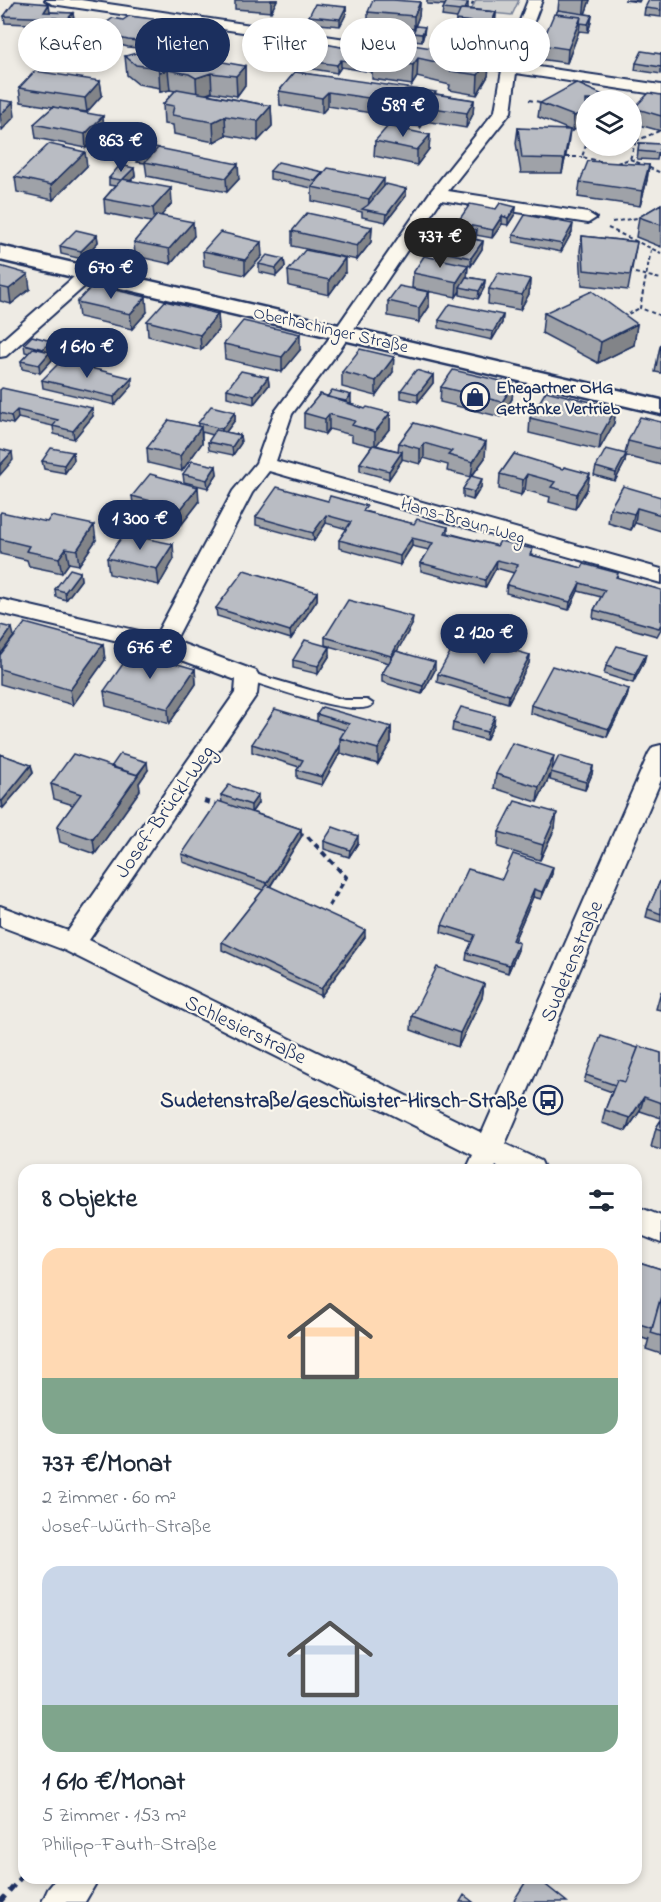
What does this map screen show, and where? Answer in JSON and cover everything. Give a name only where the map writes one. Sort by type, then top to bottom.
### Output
[{"type":"main road","name":"Oberhachinger Straße","points":[[0,253],[661,407]]},
{"type":"street","points":[[52,0],[174,18]]},
{"type":"street","points":[[528,18],[535,0]]},
{"type":"street","points":[[190,18],[198,7]]},
{"type":"street","points":[[230,26],[429,55]]},
{"type":"street","points":[[162,645],[243,491],[265,464],[283,413],[437,194],[503,112],[509,72]]},
{"type":"street","points":[[548,72],[661,90]]},
{"type":"street","points":[[437,194],[588,218]]},
{"type":"street","points":[[0,352],[89,273]]},
{"type":"street","name":"Hans-Braun-Weg","points":[[265,464],[661,576]]},
{"type":"street","points":[[0,606],[162,645],[225,665],[248,676]]},
{"type":"street","name":"Josef-Brückl-Weg","points":[[73,944],[246,693],[248,676]]},
{"type":"street","name":"Sudetenstraße","points":[[484,1160],[661,753]]},
{"type":"street","name":"Schlesierstraße","points":[[0,916],[73,944],[484,1160],[503,1164]]},
{"type":"street","points":[[642,1222],[661,1230]]},
{"type":"street","points":[[61,1902],[76,1884]]},
{"type":"lane","points":[[248,676],[344,704],[367,704]]},
{"type":"path","points":[[468,12],[474,0]]},
{"type":"path","points":[[642,138],[659,131]]},
{"type":"path","points":[[566,157],[582,157],[588,160],[620,164],[630,159],[631,156]]},
{"type":"path","points":[[630,159],[660,171]]},
{"type":"path","points":[[619,171],[620,164]]},
{"type":"path","points":[[588,218],[614,222],[645,217]]},
{"type":"path","points":[[588,218],[661,253]]},
{"type":"path","points":[[640,308],[651,250]]},
{"type":"path","points":[[635,273],[661,279]]},
{"type":"path","points":[[616,320],[640,308],[661,316]]},
{"type":"path","points":[[178,792],[221,806]]},
{"type":"path","points":[[296,832],[307,836],[346,877],[329,906]]},
{"type":"path","points":[[0,1902],[18,1881]]},
{"type":"shaded area","points":[[476,0],[519,0],[512,15],[471,11]]},
{"type":"building","points":[[373,0],[420,2],[414,16],[368,12]]},
{"type":"building","points":[[649,0],[661,0],[661,10],[645,8]]},
{"type":"building","points":[[15,1],[49,4],[44,12],[73,13],[68,18],[4,16]]},
{"type":"building","points":[[447,1],[468,3],[465,9],[460,11],[443,9]]},
{"type":"building","points":[[315,4],[346,7],[340,19],[309,16]]},
{"type":"building","points":[[461,9],[496,12],[494,18],[457,18]]},
{"type":"building","points":[[558,10],[592,15],[588,24],[580,23],[581,17],[556,14]]},
{"type":"building","points":[[554,14],[581,17],[568,49],[550,46],[550,24]]},
{"type":"building","points":[[129,16],[145,18],[135,18],[135,41],[123,39],[123,20]]},
{"type":"building","points":[[417,26],[425,27],[422,34],[417,33]]},
{"type":"building","points":[[328,44],[340,47],[340,61],[337,65],[328,64]]},
{"type":"building","points":[[417,46],[429,48],[429,60],[418,58]]},
{"type":"building","points":[[642,51],[661,54],[661,67],[636,63]]},
{"type":"building","points":[[135,53],[135,64],[125,56]]},
{"type":"building","points":[[230,63],[242,65],[242,69],[236,76],[211,73],[196,78],[178,72],[230,72]]},
{"type":"building","points":[[34,72],[100,81],[85,98],[19,88]]},
{"type":"building","points":[[295,72],[436,92],[434,94],[474,100],[467,113],[426,107],[422,113],[378,106],[382,100],[328,92],[322,98],[279,91]]},
{"type":"building","points":[[457,72],[480,72],[478,75]]},
{"type":"building","points":[[576,83],[592,90],[576,90],[576,115],[574,116],[540,103]]},
{"type":"building","points":[[177,89],[271,106],[258,121],[225,116],[213,122],[172,115],[174,106],[163,104]]},
{"type":"building","points":[[649,93],[661,95],[661,116],[642,110],[642,100]]},
{"type":"building","points":[[0,100],[13,102],[0,115]]},
{"type":"building","points":[[53,107],[103,116],[85,134],[34,124]]},
{"type":"building","points":[[388,126],[430,135],[417,150],[375,141]]},
{"type":"building","points":[[518,128],[570,130],[564,159],[522,158]]},
{"type":"building","points":[[642,143],[660,144],[659,153],[642,151]]},
{"type":"building","points":[[49,144],[85,152],[51,185],[15,177]]},
{"type":"building","points":[[144,145],[160,148],[150,156],[137,154]]},
{"type":"building","points":[[158,148],[238,164],[226,178],[145,162]]},
{"type":"building","points":[[588,161],[649,165],[642,191],[580,182]]},
{"type":"building","points":[[278,162],[323,172],[315,181],[270,171]]},
{"type":"building","points":[[120,165],[134,168],[121,180],[109,178]]},
{"type":"building","points":[[328,168],[384,179],[369,199],[312,187]]},
{"type":"building","points":[[122,179],[171,188],[153,208],[104,199]]},
{"type":"building","points":[[386,184],[406,189],[387,214],[362,209],[368,205]]},
{"type":"building","points":[[500,203],[516,207],[508,218],[502,216],[493,230],[457,223],[470,204],[496,209]]},
{"type":"building","points":[[661,204],[661,225],[639,217]]},
{"type":"building","points":[[307,213],[372,227],[357,246],[292,231]]},
{"type":"building","points":[[157,215],[193,222],[169,249],[134,242]]},
{"type":"building","points":[[525,215],[573,224],[562,244],[513,235]]},
{"type":"building","points":[[448,224],[477,230],[471,239],[483,241],[471,258],[438,251],[450,235],[442,233]]},
{"type":"building","points":[[76,230],[97,235],[81,251],[60,246]]},
{"type":"building","points":[[220,232],[261,242],[245,260],[203,251]]},
{"type":"building","points":[[582,236],[637,242],[630,275],[584,270]]},
{"type":"building","points":[[305,250],[345,258],[329,280],[288,271]]},
{"type":"building","points":[[267,255],[284,259],[276,268],[259,264]]},
{"type":"building","points":[[424,256],[468,265],[457,282],[413,273]]},
{"type":"building","points":[[0,266],[28,274],[9,289],[0,287]]},
{"type":"building","points":[[498,273],[530,279],[522,295],[489,289]]},
{"type":"building","points":[[466,277],[485,280],[479,291],[460,287]]},
{"type":"building","points":[[93,285],[146,297],[130,314],[77,302]]},
{"type":"building","points":[[399,286],[429,292],[419,308],[388,301]]},
{"type":"building","points":[[592,291],[637,324],[601,342],[544,313]]},
{"type":"building","points":[[165,301],[218,314],[200,335],[147,321]]},
{"type":"building","points":[[450,304],[503,315],[493,332],[439,320]]},
{"type":"building","points":[[243,321],[300,334],[282,357],[224,344]]},
{"type":"building","points":[[32,336],[51,341],[43,349],[24,344]]},
{"type":"building","points":[[33,348],[50,352],[39,365],[21,361]]},
{"type":"building","points":[[360,349],[394,357],[376,381],[342,372]]},
{"type":"building","points":[[61,361],[132,378],[114,397],[42,380]]},
{"type":"building","points":[[416,370],[433,375],[418,394],[401,390]]},
{"type":"building","points":[[453,370],[514,384],[502,402],[441,387]]},
{"type":"building","points":[[241,371],[268,377],[254,396],[227,389]]},
{"type":"building","points":[[2,388],[92,408],[73,431],[53,426],[58,420],[17,410],[11,416],[0,413],[0,390]]},
{"type":"building","points":[[332,390],[351,395],[346,401],[327,397]]},
{"type":"building","points":[[546,391],[616,408],[601,435],[530,418]]},
{"type":"building","points":[[320,394],[365,409],[367,407],[390,413],[375,432],[352,425],[355,421],[329,414],[325,419],[304,413]]},
{"type":"building","points":[[211,406],[235,412],[222,429],[198,423]]},
{"type":"building","points":[[640,417],[661,422],[661,449],[628,441]]},
{"type":"building","points":[[169,420],[201,427],[180,456],[147,448]]},
{"type":"building","points":[[414,423],[486,442],[473,462],[448,455],[452,451],[424,443],[420,449],[399,443]]},
{"type":"building","points":[[216,430],[240,435],[232,447],[208,442]]},
{"type":"building","points":[[373,445],[402,452],[389,471],[360,463]]},
{"type":"building","points":[[51,448],[73,452],[64,465],[42,461]]},
{"type":"building","points":[[0,449],[12,452],[0,465]]},
{"type":"building","points":[[606,449],[626,454],[616,473],[596,467]]},
{"type":"building","points":[[514,454],[563,469],[564,467],[590,474],[577,494],[551,487],[555,482],[527,474],[523,480],[500,474]]},
{"type":"building","points":[[192,461],[216,466],[207,480],[183,474]]},
{"type":"building","points":[[150,474],[198,487],[181,509],[132,496]]},
{"type":"building","points":[[471,476],[482,479],[474,492],[463,489]]},
{"type":"building","points":[[623,486],[661,497],[661,515],[637,508],[634,514],[610,508]]},
{"type":"building","points":[[277,487],[328,501],[330,496],[367,506],[363,511],[414,524],[417,519],[448,527],[445,533],[497,546],[500,541],[533,549],[530,555],[582,568],[584,564],[618,573],[616,577],[661,590],[661,624],[659,628],[594,610],[605,590],[580,583],[570,602],[507,585],[518,565],[497,560],[485,580],[421,563],[433,543],[412,538],[400,556],[339,540],[351,522],[326,515],[313,533],[256,517]]},
{"type":"building","points":[[1,512],[47,522],[51,516],[94,525],[77,550],[66,548],[59,558],[26,551],[29,546],[0,539]]},
{"type":"building","points":[[124,534],[173,544],[157,569],[107,558]]},
{"type":"building","points":[[70,569],[80,572],[65,592],[55,589]]},
{"type":"building","points":[[244,570],[317,592],[290,631],[216,608]]},
{"type":"building","points":[[348,600],[413,617],[391,656],[325,637]]},
{"type":"building","points":[[25,623],[103,644],[70,690],[0,669],[0,655]]},
{"type":"building","points":[[0,625],[12,628],[0,645]]},
{"type":"building","points":[[460,635],[530,655],[509,695],[438,674]]},
{"type":"building","points":[[305,640],[330,647],[318,666],[293,660]]},
{"type":"building","points":[[617,646],[646,654],[635,675],[606,666]]},
{"type":"building","points":[[132,651],[195,669],[168,709],[104,691]]},
{"type":"building","points":[[396,651],[435,662],[423,686],[382,674]]},
{"type":"building","points":[[552,666],[629,689],[609,729],[531,705]]},
{"type":"building","points":[[322,707],[391,727],[378,749],[340,738],[349,724],[317,714]]},
{"type":"building","points":[[461,707],[495,716],[487,732],[453,723]]},
{"type":"building","points":[[275,709],[345,730],[340,738],[340,746],[322,777],[297,770],[303,760],[252,744]]},
{"type":"building","points":[[512,743],[554,756],[539,787],[496,774]]},
{"type":"building","points":[[0,754],[31,765],[2,801],[0,800]]},
{"type":"building","points":[[73,754],[138,775],[93,839],[57,827],[81,794],[51,784]]},
{"type":"building","points":[[120,754],[147,762],[137,775],[111,767]]},
{"type":"building","points":[[559,756],[593,766],[586,782],[551,772]]},
{"type":"building","points":[[229,785],[258,795],[251,805],[221,795]]},
{"type":"building","points":[[218,801],[301,829],[267,883],[182,854]]},
{"type":"building","points":[[515,801],[557,813],[543,845],[499,832]]},
{"type":"building","points":[[333,827],[358,836],[350,850],[324,841]]},
{"type":"building","points":[[513,854],[553,867],[542,892],[534,889],[512,940],[519,943],[509,965],[467,953],[475,935],[442,925],[468,869],[502,879]]},
{"type":"building","points":[[661,879],[661,914],[648,909]]},
{"type":"building","points":[[267,885],[365,930],[321,989],[222,942]]},
{"type":"building","points":[[437,967],[484,984],[460,1033],[412,1016]]},
{"type":"building","points":[[601,1036],[638,1048],[625,1082],[617,1080],[615,1085],[586,1075]]},
{"type":"building","points":[[639,1046],[661,1053],[661,1103],[644,1097],[630,1118],[605,1110],[617,1080],[625,1082]]},
{"type":"building","points":[[661,1120],[661,1130],[656,1128]]},
{"type":"building","points":[[642,1263],[661,1269],[661,1296],[652,1328],[642,1325]]},
{"type":"building","points":[[661,1297],[661,1336],[651,1333]]},
{"type":"building","points":[[524,1884],[544,1884],[567,1902],[513,1902]]},
{"type":"building","points":[[464,1895],[473,1902],[460,1902]]},
{"type":"place","name":"Ehegartner OHG Getränke Vertrieb","points":[[475,397]]},
{"type":"place","name":"Sudetenstraße/Geschwister-Hirsch-Straße","points":[[548,1100]]}]
